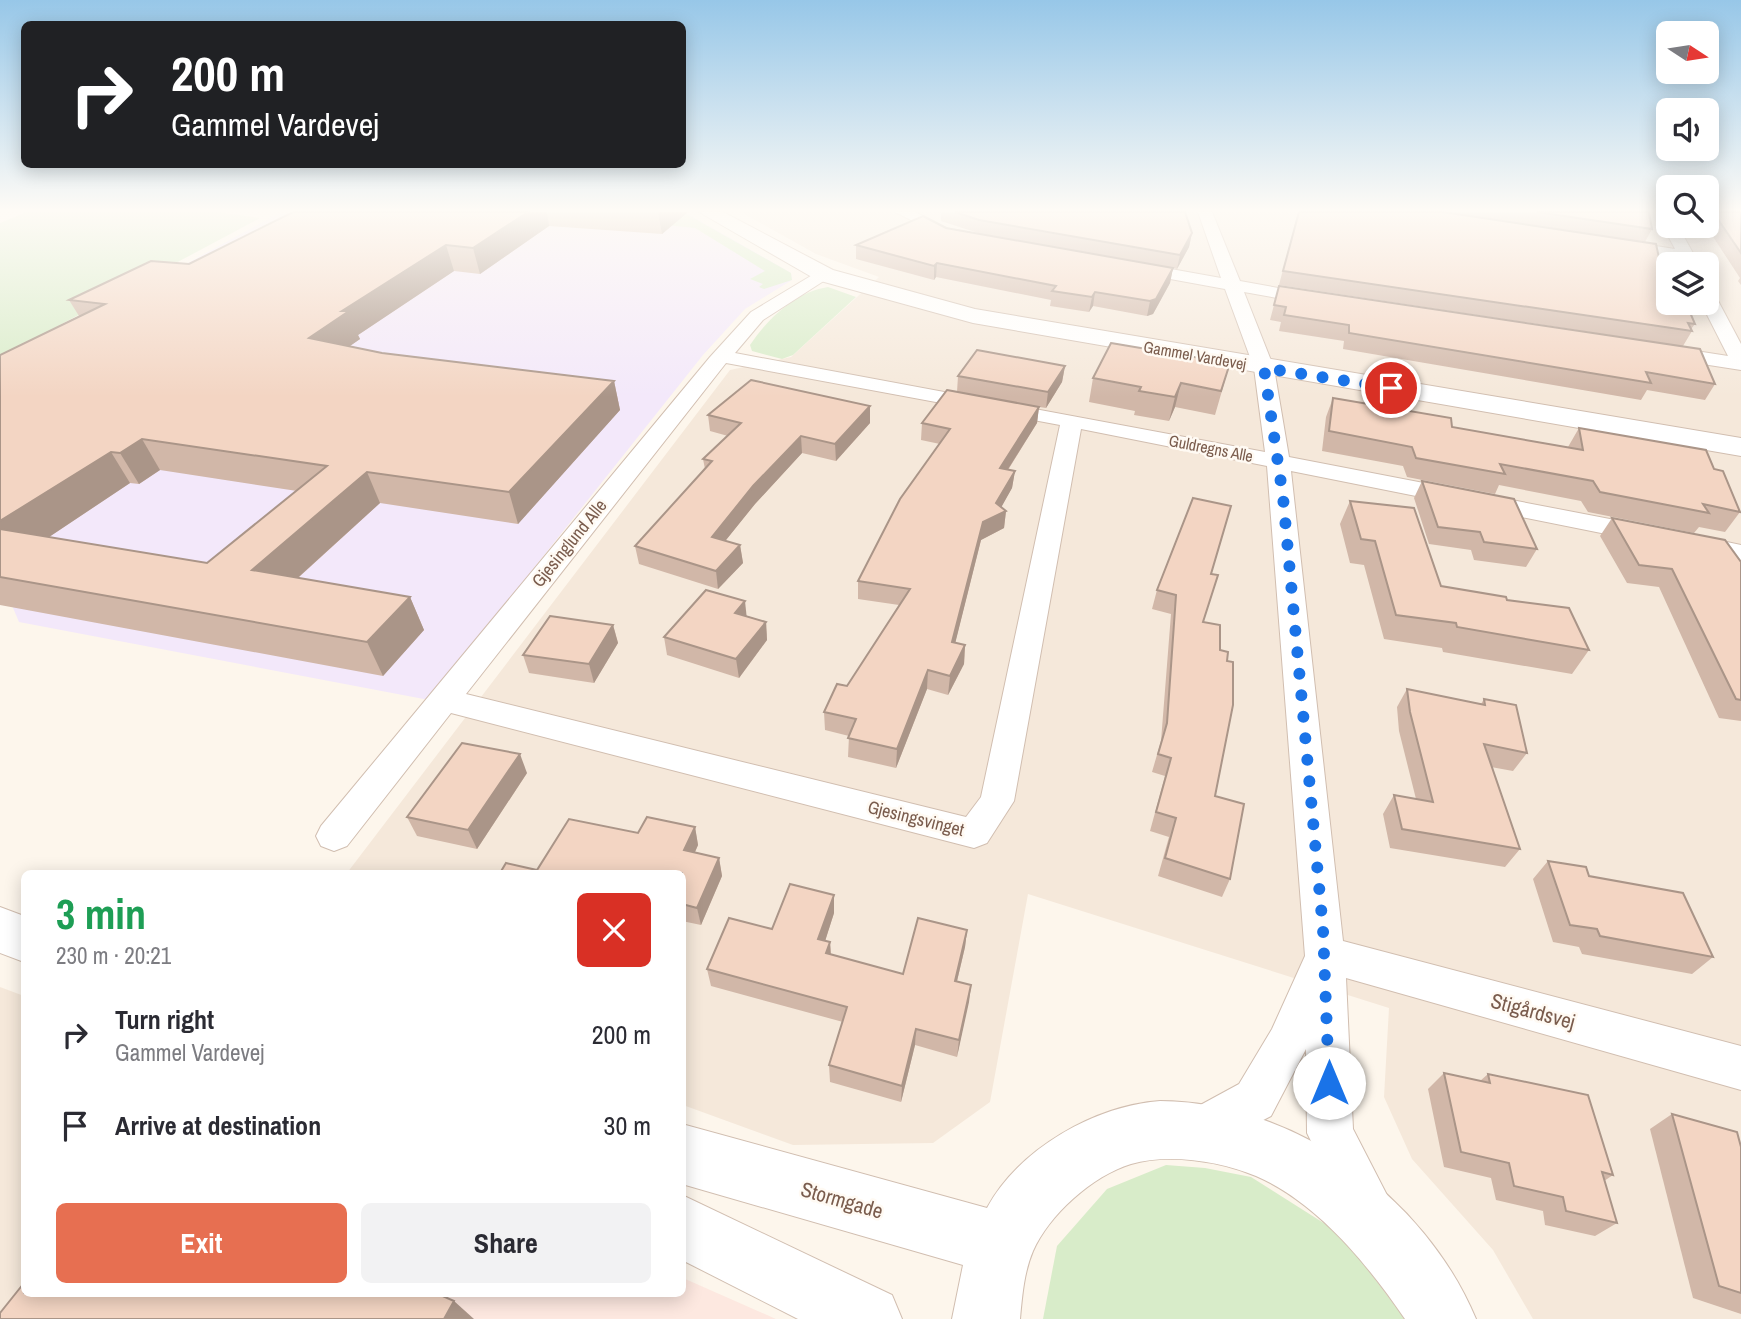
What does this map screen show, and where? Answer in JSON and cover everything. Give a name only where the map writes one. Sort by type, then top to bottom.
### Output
[{"type":"street","name":"Gammel Vardevej","points":[[822,274],[904,299],[973,316],[1264,368],[1741,447]]},
{"type":"street","points":[[1169,274],[1342,304]]},
{"type":"street","points":[[1231,274],[1264,368],[1278,461],[1325,954],[1330,1133],[1386,1239],[1441,1319]]},
{"type":"street","name":"Gjesinglund Alle","points":[[334,836],[757,316],[825,275]]},
{"type":"street","points":[[1716,315],[1741,363]]},
{"type":"street","points":[[1645,349],[1741,363]]},
{"type":"street","name":"Guldregns Alle","points":[[722,356],[1072,421],[1741,553]]},
{"type":"street","name":"Gjesingsvinget","points":[[443,700],[974,833],[997,801],[1072,421]]},
{"type":"street","points":[[0,929],[21,938]]},
{"type":"street","points":[[1198,1130],[1255,1100],[1287,1044],[1325,954]]},
{"type":"street","name":"Stigårdsvej","points":[[1325,954],[1741,1068]]},
{"type":"street","points":[[986,1319],[991,1283],[1002,1244],[1033,1194],[1073,1160],[1131,1134],[1198,1130],[1262,1147],[1325,1184],[1386,1239]]},
{"type":"street","name":"Stormgade","points":[[686,1155],[1002,1244]]},
{"type":"street","points":[[686,1228],[868,1319]]},
{"type":"shaded area","points":[[169,274],[791,274],[792,280],[745,309],[703,355],[429,700],[19,622],[0,577],[0,366]]},
{"type":"shaded area","points":[[870,274],[1656,274],[1656,315],[1719,315],[1719,274],[1741,274],[1741,1319],[1533,1319],[1493,1250],[1412,1159],[1384,1097],[1389,1008],[1028,894],[990,1102],[933,1143],[793,1145],[686,1106],[686,870],[349,870],[730,370],[791,357],[879,277]]},
{"type":"shaded area","points":[[0,987],[21,995],[21,1296],[0,1319]]},
{"type":"shaded area","points":[[686,1279],[776,1319],[16,1319],[35,1297],[686,1297]]},
{"type":"green space","points":[[0,274],[156,274],[0,357]]},
{"type":"green space","points":[[760,274],[791,274],[792,280],[764,289],[759,287],[763,284],[750,279]]},
{"type":"green space","points":[[828,287],[856,297],[793,355],[782,359],[752,351],[750,345],[774,316],[805,294]]},
{"type":"green space","points":[[1166,1165],[1205,1168],[1251,1177],[1341,1234],[1405,1319],[1043,1319],[1057,1246],[1107,1189]]},
{"type":"building","points":[[125,274],[401,274],[342,311],[349,311],[309,338],[382,353],[614,381],[509,492],[367,472],[252,570],[410,597],[367,642],[0,577],[0,529],[207,563],[327,466],[142,439],[120,453],[111,452],[0,521],[0,355],[105,304],[69,300]]},
{"type":"building","points":[[992,274],[1170,274],[1156,299],[1150,301],[1095,292],[1092,297],[1052,291],[1056,286]]},
{"type":"building","points":[[1300,274],[1656,274],[1656,315],[1691,315],[1695,324],[1688,323],[1692,331]]},
{"type":"building","points":[[1279,286],[1700,349],[1715,384],[1646,372],[1651,383],[1349,333],[1349,325],[1284,315],[1286,307],[1274,305]]},
{"type":"building","points":[[1111,343],[1230,363],[1221,391],[1181,383],[1175,397],[1139,391],[1141,387],[1093,378]]},
{"type":"building","points":[[977,350],[1065,366],[1048,392],[958,376]]},
{"type":"building","points":[[751,380],[870,406],[835,444],[801,436],[753,486],[712,537],[740,545],[716,571],[635,546],[712,461],[703,459],[741,423],[708,415]]},
{"type":"building","points":[[947,390],[1039,407],[1000,468],[1015,471],[996,503],[1006,511],[983,522],[952,642],[965,645],[950,676],[928,670],[897,749],[848,738],[856,719],[824,712],[837,684],[847,686],[910,589],[858,581],[900,499],[950,429],[922,423]]},
{"type":"building","points":[[1333,398],[1451,418],[1452,427],[1583,450],[1579,428],[1706,450],[1714,469],[1723,471],[1740,512],[1703,504],[1709,513],[1600,492],[1593,481],[1500,464],[1505,474],[1416,458],[1412,447],[1329,431]]},
{"type":"building","points":[[1422,481],[1514,499],[1537,549],[1484,542],[1480,532],[1438,527]]},
{"type":"building","points":[[1193,498],[1231,506],[1211,574],[1218,575],[1203,622],[1220,625],[1220,650],[1228,652],[1227,661],[1233,662],[1233,705],[1215,796],[1244,804],[1230,879],[1165,858],[1176,818],[1156,812],[1171,758],[1158,754],[1167,723],[1176,595],[1157,590]]},
{"type":"building","points":[[1350,501],[1414,508],[1441,586],[1506,597],[1507,600],[1569,608],[1589,650],[1457,627],[1456,623],[1396,615],[1375,541],[1361,539]]},
{"type":"building","points":[[1612,518],[1725,540],[1741,562],[1741,700],[1736,699],[1672,569],[1639,565]]},
{"type":"building","points":[[706,590],[745,601],[735,613],[766,622],[736,659],[664,637]]},
{"type":"building","points":[[550,616],[613,625],[589,664],[523,655]]},
{"type":"building","points":[[1407,689],[1485,705],[1484,699],[1516,705],[1527,753],[1484,744],[1520,849],[1402,829],[1394,795],[1433,802],[1410,712]]},
{"type":"building","points":[[462,743],[520,754],[468,830],[407,817]]},
{"type":"building","points":[[647,817],[695,827],[684,850],[719,858],[697,908],[686,905],[686,870],[537,870],[569,819],[638,833]]},
{"type":"building","points":[[1548,861],[1586,867],[1589,876],[1683,893],[1713,957],[1600,936],[1597,929],[1570,925]]},
{"type":"building","points":[[506,863],[537,870],[502,870]]},
{"type":"building","points":[[790,884],[834,895],[818,939],[830,942],[826,953],[903,974],[918,918],[967,930],[955,981],[971,985],[959,1040],[916,1029],[902,1086],[829,1065],[847,1007],[707,969],[729,918],[772,929]]},
{"type":"building","points":[[1444,1073],[1490,1083],[1488,1074],[1588,1095],[1613,1175],[1602,1172],[1617,1223],[1566,1211],[1563,1197],[1514,1186],[1509,1163],[1461,1152]]},
{"type":"building","points":[[1672,1114],[1737,1132],[1741,1147],[1741,1293],[1719,1286]]},
{"type":"building","points":[[21,1287],[21,1297],[445,1297],[454,1301],[444,1319],[0,1319],[0,1313]]},
{"type":"route","points":[[1329,1083],[1323,929],[1283,497],[1264,368],[1391,388]]}]
